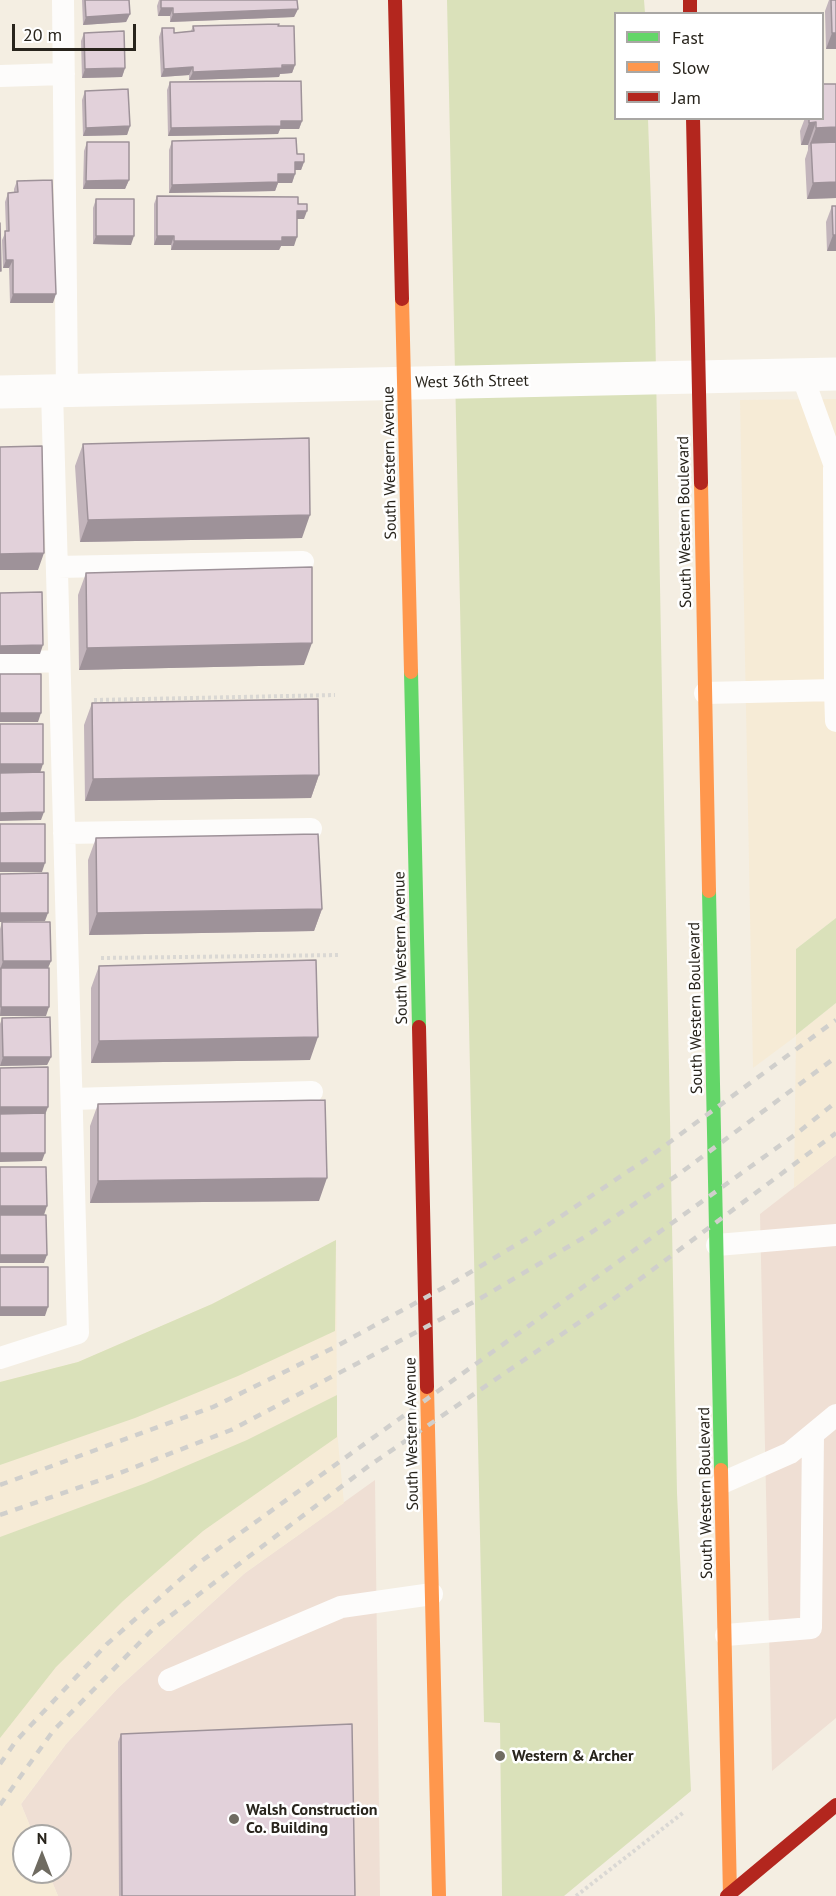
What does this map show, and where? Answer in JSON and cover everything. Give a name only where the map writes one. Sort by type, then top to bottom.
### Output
[{"type":"main road","name":"South Western Avenue","points":[[395,0],[439,1896]]},
{"type":"main road","name":"South Western Boulevard","points":[[693,120],[726,1635],[729,1895]]},
{"type":"main road","points":[[729,1895],[836,1805]]},
{"type":"street","name":"West 36th Street","points":[[0,392],[836,374]]},
{"type":"lane","points":[[0,1358],[78,1333],[57,567],[63,0]]},
{"type":"lane","points":[[0,76],[64,75]]},
{"type":"lane","points":[[802,375],[835,469],[836,721]]},
{"type":"lane","points":[[57,567],[303,562]]},
{"type":"lane","points":[[0,663],[59,661]]},
{"type":"lane","points":[[705,693],[835,690]]},
{"type":"lane","points":[[64,833],[311,829]]},
{"type":"lane","points":[[72,1099],[312,1092]]},
{"type":"lane","points":[[717,1245],[836,1235]]},
{"type":"lane","points":[[722,1483],[789,1453],[836,1415]]},
{"type":"lane","points":[[726,1635],[811,1628],[813,1434]]},
{"type":"lane","points":[[169,1680],[341,1607],[432,1594]]},
{"type":"path","points":[[60,700],[334,695]]},
{"type":"path","points":[[68,959],[341,955]]},
{"type":"path","points":[[576,1896],[684,1812]]},
{"type":"shaded area","points":[[836,399],[836,918],[796,949],[796,1035],[836,1003],[836,1155],[794,1188],[796,1036],[753,1068],[740,400]]},
{"type":"shaded area","points":[[836,1155],[836,1718],[772,1771],[760,1214]]},
{"type":"shaded area","points":[[336,1240],[337,1431],[344,1503],[245,1573],[118,1688],[66,1744],[21,1804],[29,1824],[12,1824],[12,1884],[53,1884],[58,1896],[0,1896],[0,1382],[78,1362],[212,1304]]},
{"type":"shaded area","points":[[375,1480],[380,1896],[58,1896],[53,1884],[72,1884],[72,1824],[29,1824],[21,1804],[66,1744],[118,1688],[245,1573]]},
{"type":"green space","points":[[447,0],[644,0],[645,12],[614,12],[614,120],[648,120],[655,319],[677,1493],[691,1791],[564,1896],[502,1896],[500,1723],[484,1722]]},
{"type":"green space","points":[[836,918],[836,1003],[796,1035],[796,949]]},
{"type":"green space","points":[[336,1240],[335,1331],[238,1376],[135,1418],[0,1465],[0,1382],[78,1362],[212,1304]]},
{"type":"green space","points":[[337,1395],[337,1437],[203,1531],[123,1601],[56,1667],[0,1738],[0,1537],[146,1483],[247,1440]]},
{"type":"building","points":[[85,0],[129,0],[130,14],[86,17]]},
{"type":"building","points":[[161,0],[297,0],[298,9],[173,14],[173,8],[161,8]]},
{"type":"building","points":[[831,0],[836,0],[836,33],[832,33]]},
{"type":"building","points":[[279,24],[278,26],[294,26],[295,65],[282,65],[282,68],[193,72],[193,67],[164,69],[162,28],[174,28],[174,33],[194,31],[193,26]]},
{"type":"building","points":[[124,31],[125,68],[85,69],[84,33]]},
{"type":"building","points":[[301,81],[302,121],[281,121],[281,126],[171,128],[170,82]]},
{"type":"building","points":[[824,84],[836,84],[836,127],[816,128],[816,122],[809,123],[809,120],[824,120]]},
{"type":"building","points":[[128,89],[130,126],[86,128],[85,91]]},
{"type":"building","points":[[296,138],[297,154],[304,154],[304,162],[295,162],[295,174],[278,174],[278,182],[172,185],[172,141]]},
{"type":"building","points":[[87,142],[129,142],[129,180],[86,181]]},
{"type":"building","points":[[836,142],[836,182],[813,183],[811,143]]},
{"type":"building","points":[[52,180],[56,294],[13,294],[13,260],[6,260],[5,231],[9,231],[8,193],[18,192],[17,181]]},
{"type":"building","points":[[157,196],[298,197],[298,204],[307,204],[307,211],[297,211],[297,237],[282,237],[282,241],[174,241],[174,236],[157,236]]},
{"type":"building","points":[[96,199],[134,199],[134,236],[96,236]]},
{"type":"building","points":[[832,206],[836,206],[836,235],[833,235]]},
{"type":"building","points":[[0,223],[1,271],[0,271]]},
{"type":"building","points":[[309,438],[310,515],[88,520],[83,444]]},
{"type":"building","points":[[42,446],[44,553],[0,554],[0,447]]},
{"type":"building","points":[[312,567],[312,643],[87,648],[86,573]]},
{"type":"building","points":[[42,592],[43,645],[0,646],[0,593]]},
{"type":"building","points":[[0,674],[41,674],[41,713],[0,713]]},
{"type":"building","points":[[318,699],[319,775],[93,779],[92,703]]},
{"type":"building","points":[[0,724],[43,724],[43,764],[0,764]]},
{"type":"building","points":[[44,772],[44,812],[0,813],[0,773]]},
{"type":"building","points":[[0,824],[45,824],[45,863],[0,863]]},
{"type":"building","points":[[318,834],[322,909],[97,913],[96,838]]},
{"type":"building","points":[[48,873],[48,913],[0,913],[0,874]]},
{"type":"building","points":[[2,922],[50,922],[51,961],[3,961]]},
{"type":"building","points":[[316,960],[318,1037],[99,1041],[99,966]]},
{"type":"building","points":[[1,968],[49,968],[49,1007],[1,1007]]},
{"type":"building","points":[[50,1017],[51,1057],[3,1057],[2,1018]]},
{"type":"building","points":[[48,1067],[48,1107],[0,1107],[0,1068]]},
{"type":"building","points":[[325,1100],[327,1178],[98,1181],[98,1104]]},
{"type":"building","points":[[45,1113],[45,1153],[0,1153],[0,1114]]},
{"type":"building","points":[[0,1167],[46,1167],[47,1206],[0,1206]]},
{"type":"building","points":[[0,1215],[46,1215],[47,1255],[0,1255]]},
{"type":"building","points":[[0,1267],[48,1267],[48,1307],[0,1307]]},
{"type":"building","name":"Walsh Construction Co. Building","points":[[352,1724],[355,1896],[122,1896],[121,1734]]},
{"type":"railway","points":[[0,1485],[213,1407],[335,1347],[454,1282],[536,1233],[648,1158],[836,1020]]},
{"type":"railway","points":[[0,1515],[112,1476],[231,1430],[481,1298],[583,1238],[679,1174],[836,1057]]},
{"type":"railway","points":[[0,1764],[16,1741],[107,1644],[200,1562],[796,1134],[836,1102]]},
{"type":"railway","points":[[0,1805],[53,1731],[153,1629],[370,1465],[612,1300],[836,1133]]},
{"type":"traffic: fast","points":[[411,672],[419,1027]]},
{"type":"traffic: fast","points":[[709,891],[721,1470]]},
{"type":"traffic: slow","points":[[402,299],[411,672]]},
{"type":"traffic: slow","points":[[701,483],[709,891]]},
{"type":"traffic: slow","points":[[427,1387],[439,1896]]},
{"type":"traffic: slow","points":[[721,1470],[730,1896]]},
{"type":"traffic: jam","points":[[395,0],[402,299]]},
{"type":"traffic: jam","points":[[690,0],[690,12]]},
{"type":"traffic: jam","points":[[693,120],[701,483]]},
{"type":"traffic: jam","points":[[419,1027],[427,1387]]},
{"type":"traffic: jam","points":[[727,1896],[836,1805]]},
{"type":"place","name":"Western & Archer","points":[[500,1756]]},
{"type":"place","name":"Walsh Construction Co. Building","points":[[234,1819]]}]
